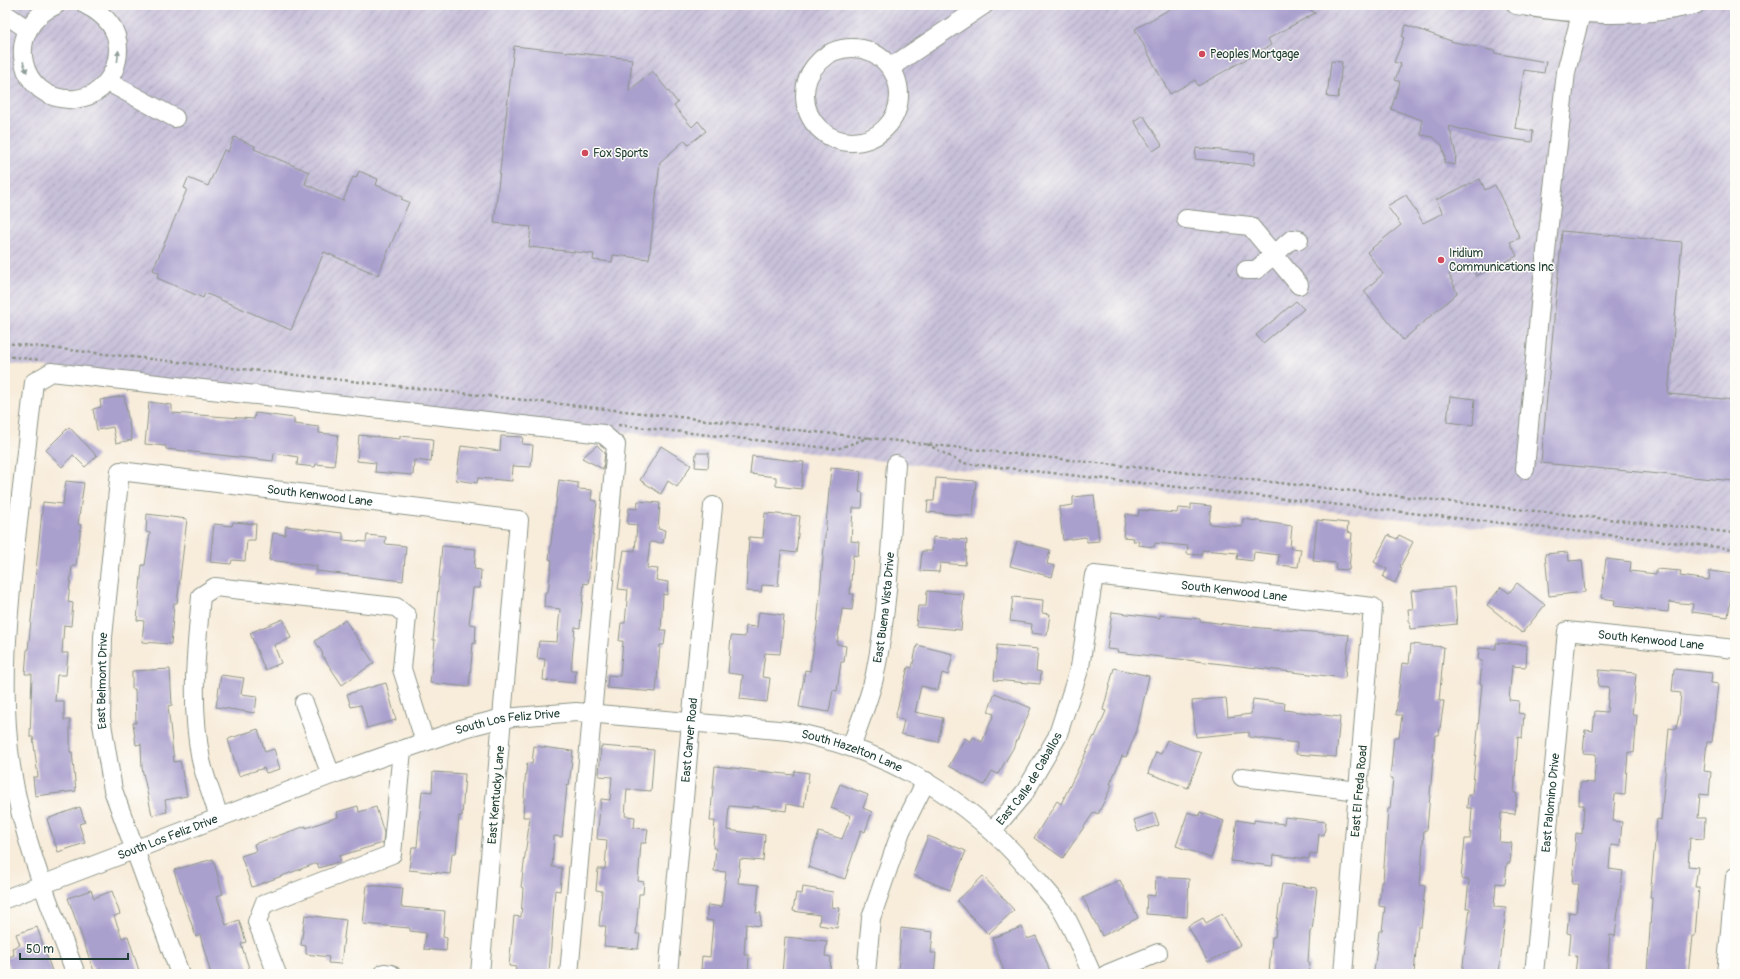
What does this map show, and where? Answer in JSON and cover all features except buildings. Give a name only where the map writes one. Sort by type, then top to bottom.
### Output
[{"type":"street","points":[[56,5],[40,14],[27,29],[23,44],[23,60],[28,75],[38,87],[51,95],[66,99],[81,98],[96,92],[108,82],[115,70],[118,57],[118,44],[114,31],[107,19],[97,10],[86,5]]},
{"type":"street","points":[[891,67],[984,5]]},
{"type":"street","points":[[1516,5],[1582,14],[1640,13],[1679,9],[1694,5]]},
{"type":"street","points":[[5,14],[27,29]]},
{"type":"street","points":[[1525,470],[1540,305],[1566,72],[1582,14]]},
{"type":"street","points":[[850,47],[866,48],[880,56],[891,67],[898,81],[900,96],[897,111],[889,125],[878,135],[863,141],[848,142],[833,138],[820,130],[810,117],[805,102],[805,86],[811,71],[821,58],[834,50],[850,47]]},
{"type":"street","points":[[108,82],[175,118]]},
{"type":"street","points":[[1186,219],[1250,226],[1299,285]]},
{"type":"street","points":[[1246,270],[1256,270],[1292,239],[1299,240]]},
{"type":"street","points":[[76,974],[43,885],[21,813],[11,765],[6,716],[5,660],[10,593],[34,382],[51,372],[603,434],[616,445],[569,974]]},
{"type":"street","name":"East Buena Vista Drive","points":[[851,747],[874,675],[878,652],[884,612],[896,464]]},
{"type":"street","name":"South Kenwood Lane","points":[[120,471],[519,520]]},
{"type":"street","name":"East Belmont Drive","points":[[120,471],[103,637],[101,718],[112,790],[180,974]]},
{"type":"street","name":"East Carver Road","points":[[668,974],[691,722],[713,506]]},
{"type":"street","name":"East Kentucky Lane","points":[[480,974],[519,520]]},
{"type":"street","name":"South Kenwood Lane","points":[[1094,575],[1373,608]]},
{"type":"street","name":"East Calle de Caballos","points":[[1092,974],[1059,907],[1024,864],[993,830],[1025,792],[1057,737],[1080,667],[1094,575]]},
{"type":"street","points":[[219,818],[201,761],[194,711],[194,671],[202,596],[215,587],[396,607],[407,616],[402,669],[426,742]]},
{"type":"street","name":"East El Freda Road","points":[[1343,974],[1373,608]]},
{"type":"street","name":"South Kenwood Lane","points":[[1567,631],[1735,649]]},
{"type":"street","name":"East Palomino Drive","points":[[1534,974],[1567,631]]},
{"type":"street","points":[[304,703],[331,775]]},
{"type":"street","name":"South Los Feliz Drive","points":[[5,899],[331,775],[464,728],[503,718],[576,712],[691,722]]},
{"type":"street","name":"South Hazelton Lane","points":[[691,722],[789,731],[821,737],[851,747],[892,763],[926,781],[950,797],[993,830]]},
{"type":"street","points":[[276,974],[257,922],[264,904],[392,854],[402,750]]},
{"type":"street","points":[[1242,777],[1359,791]]},
{"type":"street","points":[[866,974],[871,918],[901,831],[926,781]]},
{"type":"street","points":[[1726,974],[1734,906],[1735,877]]},
{"type":"street","points":[[1107,974],[1158,953]]},
{"type":"path","points":[[5,343],[924,442],[1735,533]]},
{"type":"path","points":[[924,442],[962,463],[1735,549]]},
{"type":"shaded area","points":[[5,5],[1735,5],[1735,556],[5,363]]},
{"type":"place","name":"Peoples Mortgage","points":[[1202,54]]},
{"type":"place","name":"Fox Sports","points":[[585,153]]},
{"type":"place","name":"Iridium Communications Inc","points":[[1441,260]]}]
